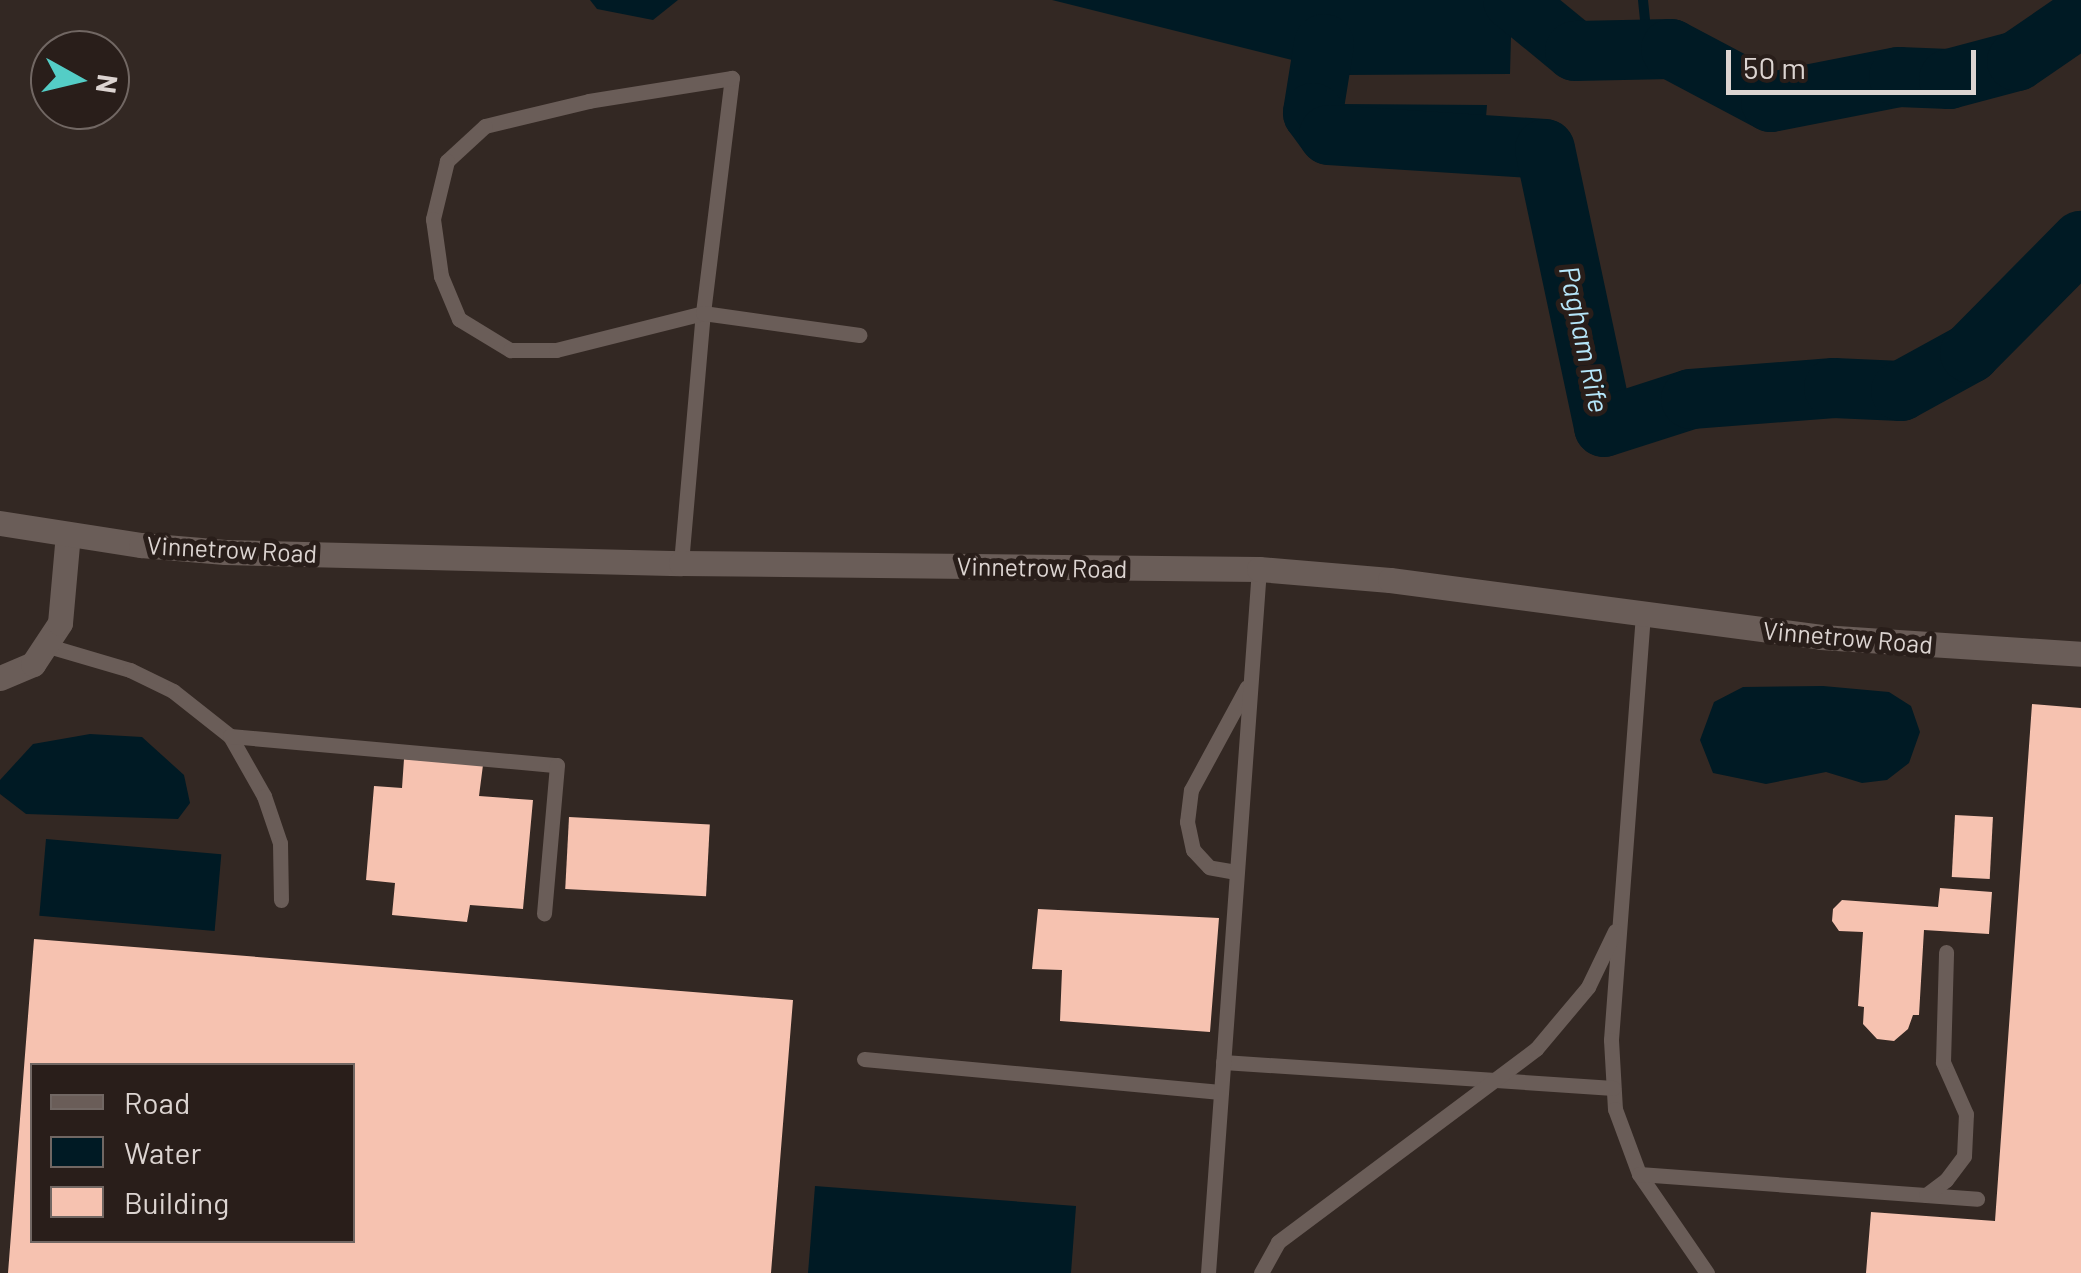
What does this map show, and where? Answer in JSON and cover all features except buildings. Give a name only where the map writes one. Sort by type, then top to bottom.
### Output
[{"type":"street","name":"Vinnetrow Road","points":[[0,523],[225,552],[681,563],[1259,569],[1390,580],[1820,637],[2081,654]]},
{"type":"street","points":[[0,678],[33,664],[60,623],[68,534]]},
{"type":"lane","points":[[681,563],[703,313],[732,78],[589,101],[485,126],[447,161],[433,220],[441,276],[459,319],[510,350],[556,350],[703,313],[859,335]]},
{"type":"lane","points":[[1208,1273],[1259,569]]},
{"type":"lane","points":[[1643,614],[1611,1040],[1614,1109],[1639,1174],[1707,1273]]},
{"type":"lane","points":[[46,645],[130,670],[158,684],[230,736],[264,796],[280,843],[281,900]]},
{"type":"lane","points":[[1236,872],[1209,867],[1194,850],[1187,822],[1191,790],[1249,684]]},
{"type":"lane","points":[[230,736],[557,765],[544,914]]},
{"type":"lane","points":[[1261,1273],[1278,1242],[1536,1049],[1588,987],[1620,920]]},
{"type":"lane","points":[[1926,1195],[1946,1180],[1964,1156],[1966,1114],[1943,1062],[1946,952]]},
{"type":"lane","points":[[864,1060],[1220,1092]]},
{"type":"lane","points":[[1223,1062],[1614,1088]]},
{"type":"lane","points":[[1639,1174],[1976,1199]]},
{"type":"water","points":[[590,0],[678,0],[653,20],[597,9]]},
{"type":"water","points":[[1052,0],[1512,0],[1510,74],[1342,75],[1339,104],[1487,105],[1484,142],[1329,135],[1313,113],[1320,67]]},
{"type":"water","points":[[1823,686],[1889,692],[1911,706],[1920,732],[1909,763],[1887,780],[1862,783],[1826,772],[1766,784],[1713,773],[1700,740],[1714,702],[1743,687]]},
{"type":"water","points":[[90,734],[142,737],[184,775],[190,803],[178,819],[26,814],[0,794],[0,780],[33,744]]},
{"type":"water","points":[[46,839],[221,854],[215,931],[39,916]]},
{"type":"water","points":[[815,1186],[1076,1206],[1071,1273],[808,1273]]},
{"type":"waterway","name":"Pagham Rife","points":[[1513,0],[1575,51],[1671,49],[1771,102],[1899,77],[1949,79],[2017,61],[2081,17]]},
{"type":"waterway","points":[[1643,0],[1648,50]]},
{"type":"waterway","name":"Pagham Rife","points":[[1324,44],[1313,113],[1329,135],[1545,149],[1604,427],[1691,399],[1834,388],[1901,391],[1970,353],[2081,241]]}]
